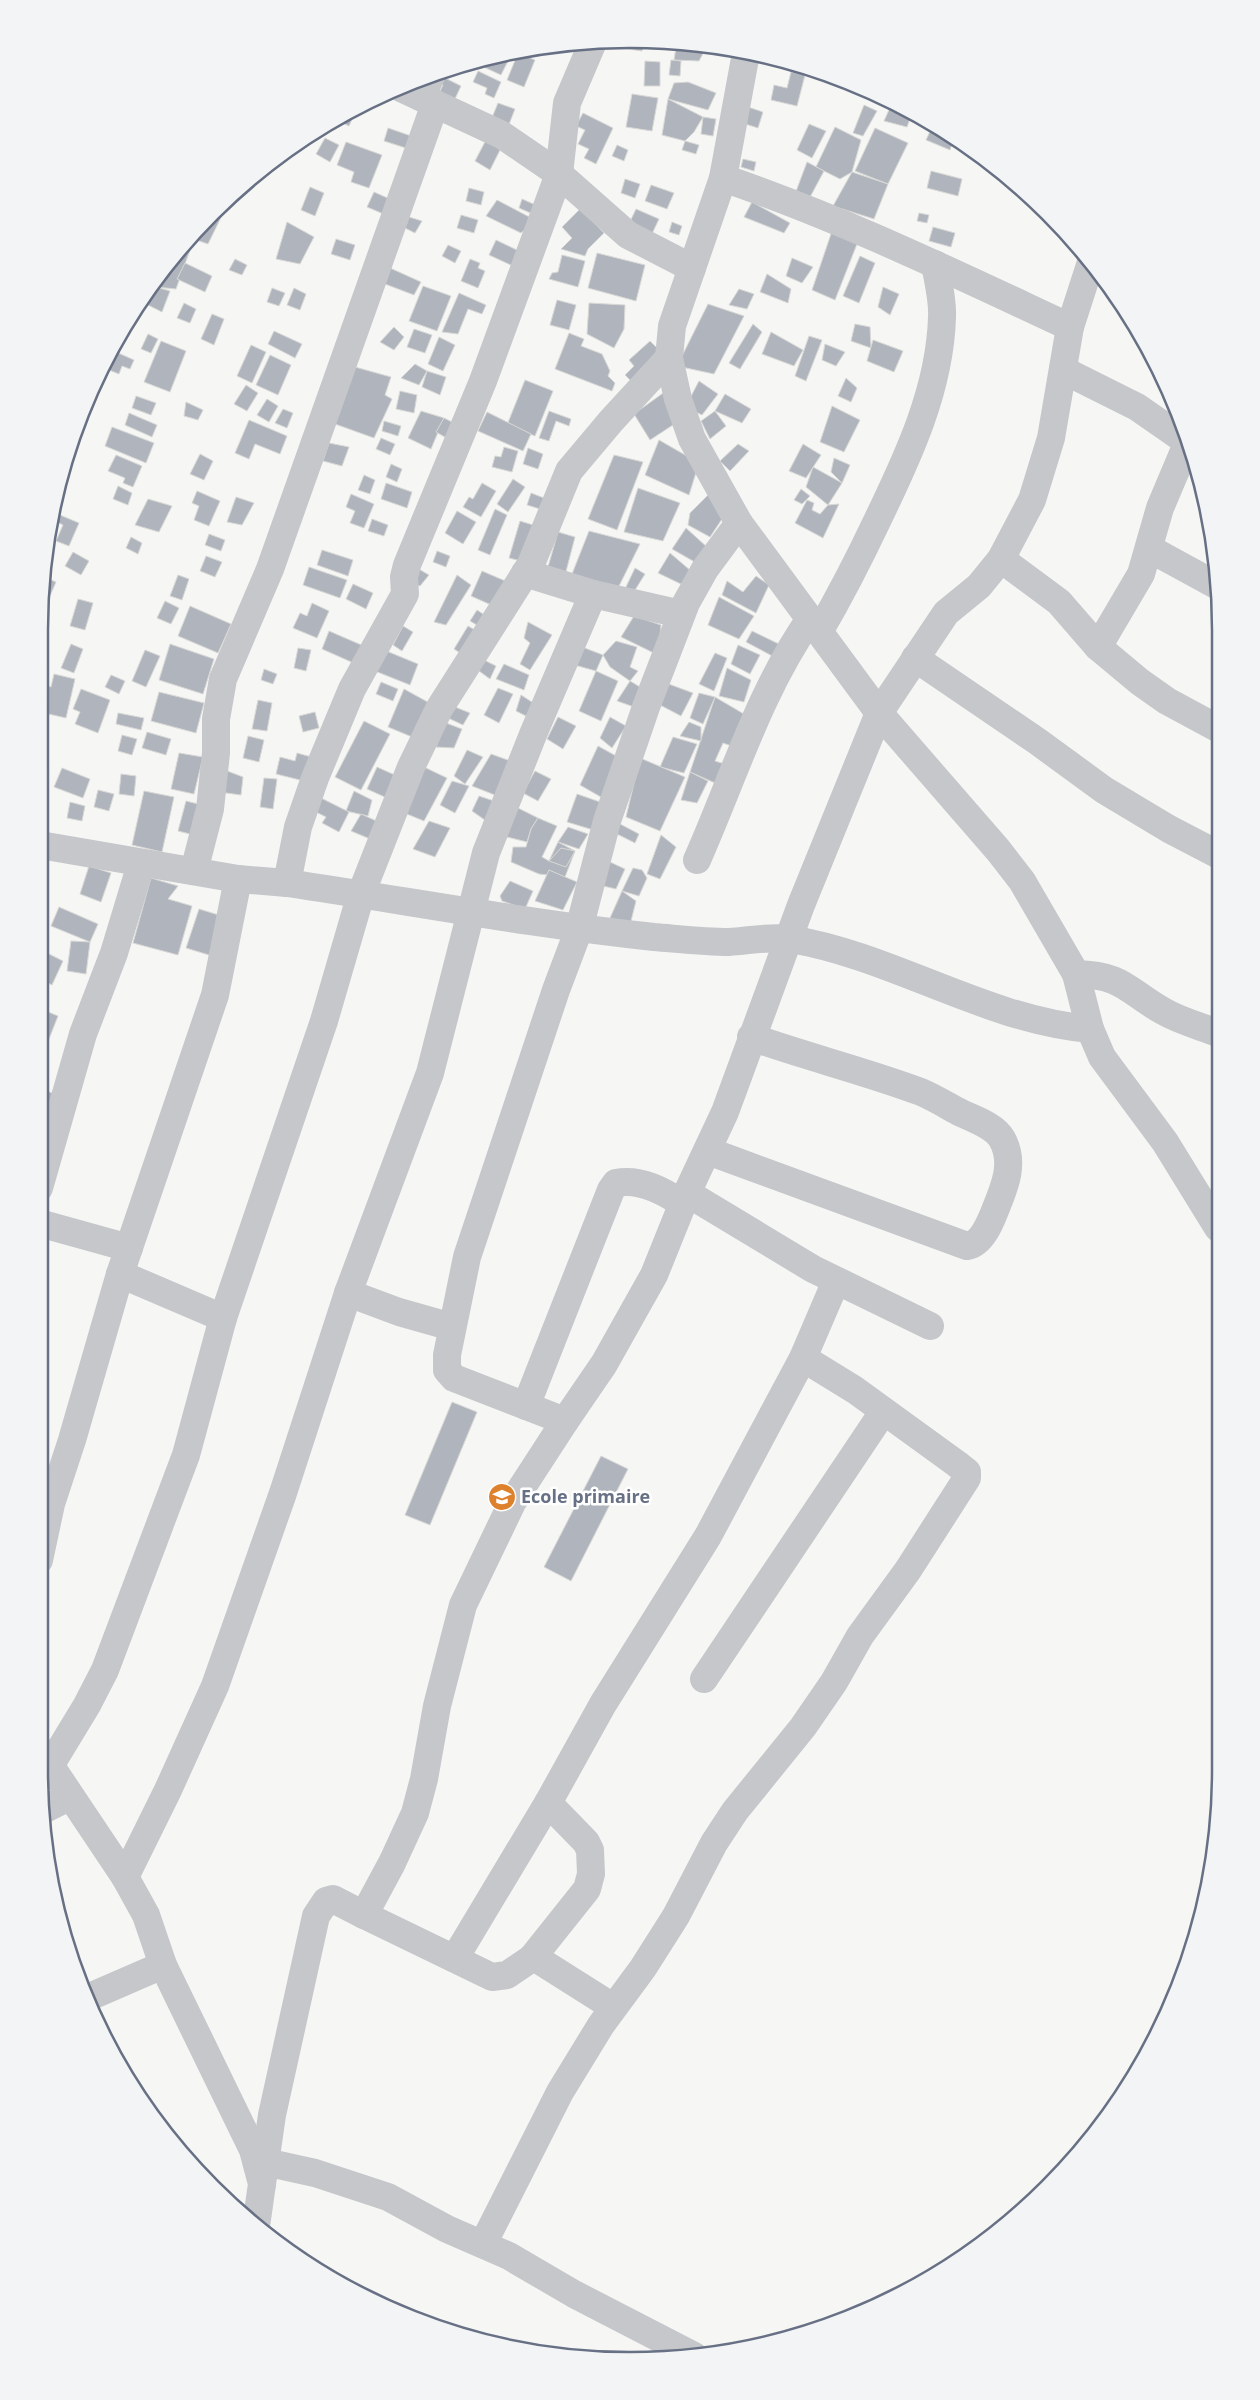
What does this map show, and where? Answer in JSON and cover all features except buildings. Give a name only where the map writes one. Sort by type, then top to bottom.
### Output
[{"type":"street","points":[[287,883],[298,827],[315,778],[352,689],[405,594],[404,577],[407,565],[483,381],[559,174],[567,103],[590,49]]},
{"type":"street","points":[[745,59],[723,178],[672,326],[669,358],[678,399],[692,439],[739,523],[879,713],[998,850],[1022,881],[1076,974],[1090,1029],[1102,1057],[1165,1142],[1212,1218]]},
{"type":"street","points":[[194,871],[210,809],[216,753],[216,719],[224,679],[270,569],[422,91],[502,135],[559,174],[628,235],[692,268]]},
{"type":"street","points":[[723,178],[791,201],[936,264],[1070,327]]},
{"type":"street","points":[[697,860],[767,691],[783,660],[844,589],[898,478],[925,412],[940,340],[942,315],[936,264]]},
{"type":"street","points":[[364,1915],[392,1863],[415,1813],[424,1779],[437,1706],[463,1605],[514,1501],[604,1364],[654,1275],[685,1198],[725,1112],[751,1037],[879,713],[946,613],[979,586],[1001,559],[1032,500],[1051,438],[1070,327],[1089,271]]},
{"type":"street","points":[[48,1752],[87,1705],[118,1638],[186,1455],[223,1318],[324,1021],[361,894],[411,766],[439,709],[525,573],[570,471],[611,421],[669,358]]},
{"type":"street","points":[[1063,370],[1137,407],[1180,437]]},
{"type":"street","points":[[1098,648],[1137,582],[1150,549],[1160,508],[1184,449]]},
{"type":"street","points":[[565,1421],[454,1378],[447,1370],[446,1356],[467,1257],[556,990],[579,929],[607,821],[646,707],[681,614],[705,569],[739,523]]},
{"type":"street","points":[[1150,549],[1210,582]]},
{"type":"street","points":[[1001,559],[1059,602],[1098,648],[1167,701],[1212,725]]},
{"type":"street","points":[[525,573],[593,594],[681,614]]},
{"type":"street","points":[[125,1877],[168,1790],[215,1686],[286,1484],[348,1293],[430,1073],[486,853],[534,732],[593,594]]},
{"type":"street","points":[[915,658],[1037,741],[1104,790],[1169,829],[1212,851]]},
{"type":"street","points":[[48,852],[194,871],[238,879],[287,883],[579,929],[726,942],[789,939],[891,969],[986,1004],[1069,1027],[1090,1029]]},
{"type":"street","points":[[48,1157],[84,1034],[114,953],[142,864]]},
{"type":"street","points":[[48,1518],[128,1248],[215,995],[238,879]]},
{"type":"street","points":[[1076,974],[1100,976],[1120,982],[1164,1011],[1212,1031]]},
{"type":"street","points":[[708,1151],[967,1246],[975,1243],[982,1236],[1002,1191],[1008,1170],[1008,1156],[999,1135],[983,1123],[920,1092],[751,1037]]},
{"type":"street","points":[[526,1406],[611,1190],[616,1183],[643,1184],[685,1198],[836,1281],[930,1326]]},
{"type":"street","points":[[48,1226],[128,1248]]},
{"type":"street","points":[[120,1274],[223,1318]]},
{"type":"street","points":[[456,1958],[604,1704],[708,1536],[803,1358],[836,1281]]},
{"type":"street","points":[[348,1293],[399,1312],[452,1327]]},
{"type":"street","points":[[483,2244],[560,2092],[613,2007],[643,1968],[676,1916],[714,1843],[735,1811],[777,1760],[821,1701],[860,1636],[908,1570],[967,1478],[964,1469],[855,1390],[803,1358]]},
{"type":"street","points":[[704,1680],[883,1412]]},
{"type":"street","points":[[48,1763],[125,1877],[146,1915],[163,1965],[264,2173]]},
{"type":"street","points":[[49,1807],[69,1797]]},
{"type":"street","points":[[257,2217],[274,2106],[316,1916],[326,1901],[332,1899],[492,1977],[499,1977],[524,1966],[587,1889],[591,1874],[590,1850],[586,1842],[548,1803]]},
{"type":"street","points":[[532,1958],[550,1966],[613,2007]]},
{"type":"street","points":[[93,1995],[163,1965]]},
{"type":"street","points":[[264,2173],[315,2173],[388,2197],[447,2229],[483,2244],[682,2350]]},
{"type":"place","name":"Ecole primaire","points":[[502,1497]]}]
